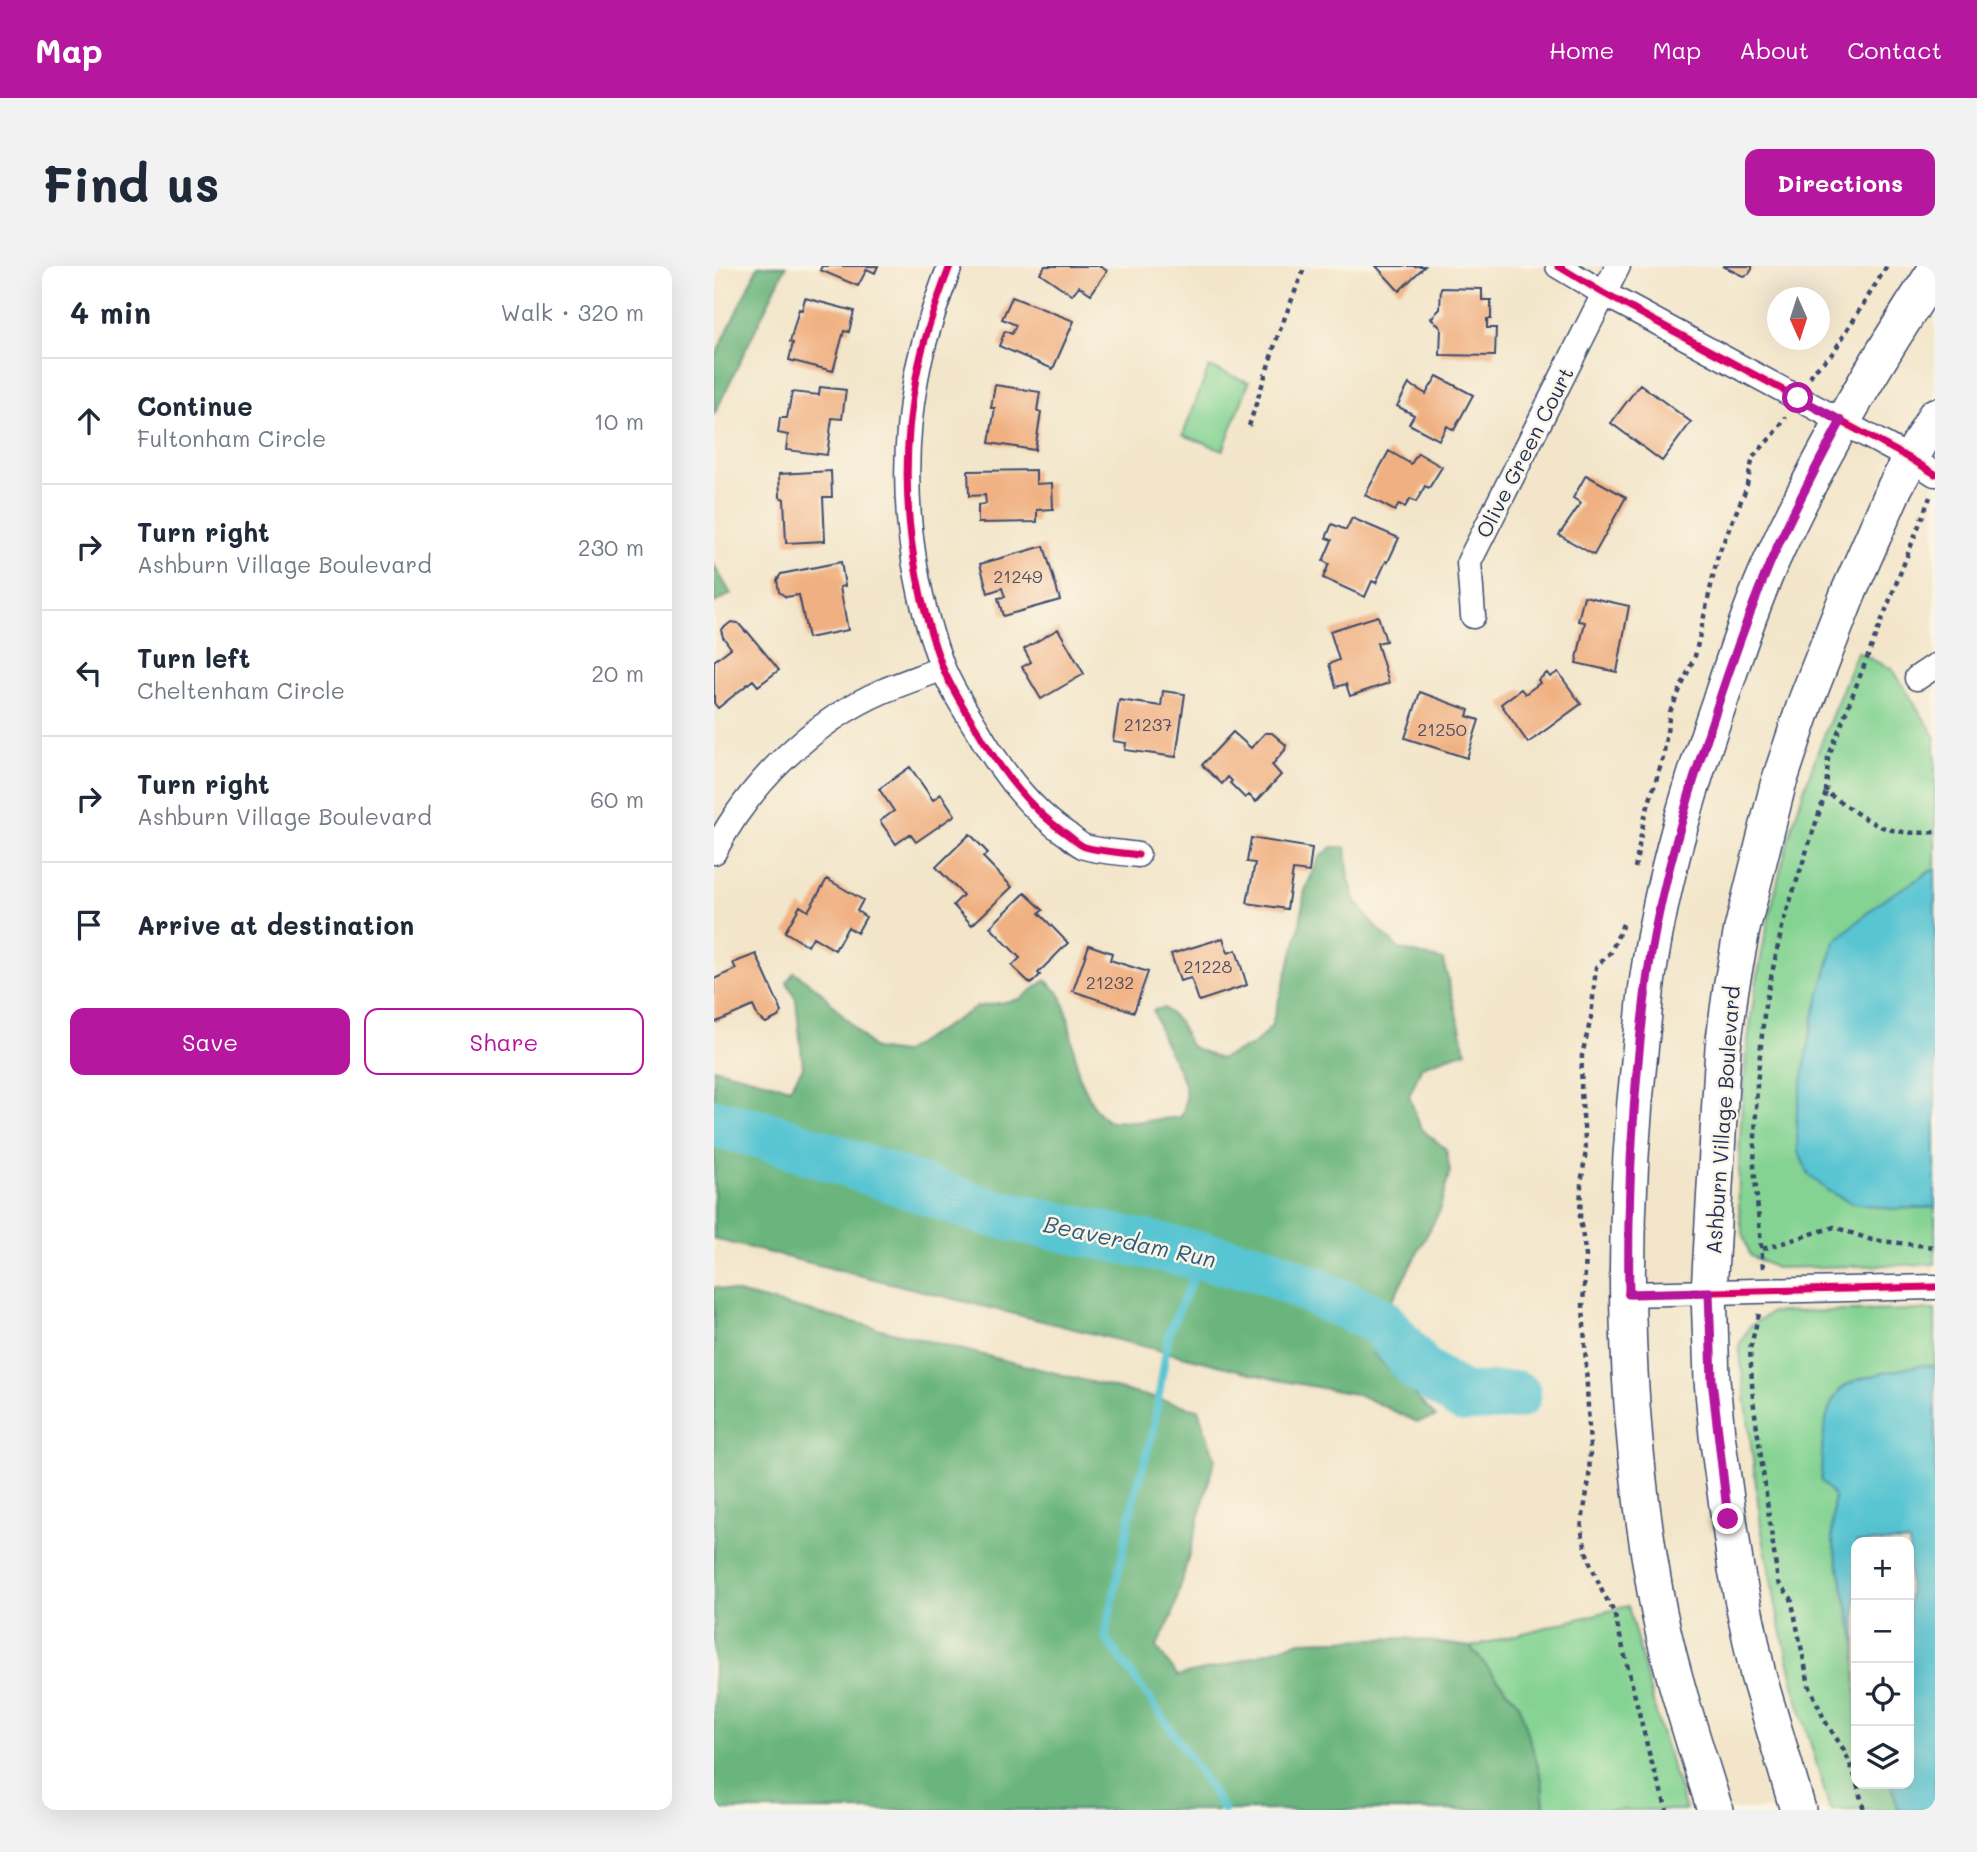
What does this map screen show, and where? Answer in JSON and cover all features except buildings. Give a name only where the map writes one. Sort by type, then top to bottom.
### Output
[{"type":"main road","points":[[1715,1810],[1680,1698],[1655,1593],[1636,1438],[1628,1213],[1633,1105],[1648,971],[1677,837],[1725,684],[1770,563],[1841,421],[1935,271]]},
{"type":"main road","name":"Ashburn Village Boulevard","points":[[1798,1810],[1758,1675],[1736,1569],[1715,1408],[1709,1292],[1723,1047],[1733,976],[1758,860],[1778,785],[1806,701],[1848,594],[1895,487],[1926,475],[1935,416]]},
{"type":"street","points":[[950,266],[934,309],[916,375],[906,466],[910,534],[918,579],[943,668],[987,747],[1013,784],[1043,818],[1084,847],[1138,855]]},
{"type":"street","points":[[1558,266],[1841,421],[1926,475]]},
{"type":"street","name":"Olive Green Court","points":[[1473,616],[1469,562],[1618,266]]},
{"type":"street","points":[[714,852],[742,807],[771,772],[804,741],[841,714],[881,692],[943,668]]},
{"type":"street","points":[[1629,1294],[1935,1287]]},
{"type":"path","points":[[1249,426],[1278,335],[1306,266]]},
{"type":"path","points":[[1851,1767],[1844,1750],[1825,1721],[1809,1685],[1791,1598],[1778,1582],[1758,1447],[1751,1349],[1763,1291],[1763,1249],[1754,1166],[1757,1084],[1765,1005],[1783,923],[1826,792],[1828,758],[1926,475]]},
{"type":"path","points":[[1826,792],[1876,826],[1892,832],[1910,835],[1935,832]]},
{"type":"path","points":[[1763,1249],[1834,1227],[1872,1240],[1935,1247]]},
{"type":"path","points":[[1858,1789],[1864,1810]]},
{"type":"green space","points":[[758,266],[786,266],[714,415],[714,359]]},
{"type":"green space","points":[[1209,367],[1249,382],[1223,450],[1183,435]]},
{"type":"green space","points":[[714,565],[731,594],[714,603]]},
{"type":"green space","points":[[1857,652],[1893,670],[1935,736],[1935,869],[1925,873],[1892,1209],[1935,1207],[1935,1264],[1776,1268],[1751,1256],[1742,1229],[1739,1185],[1745,1065],[1762,953],[1788,842],[1811,770]]},
{"type":"green space","points":[[1332,847],[1346,847],[1349,880],[1356,901],[1374,925],[1399,949],[1443,960],[1466,1051],[1422,1066],[1409,1096],[1421,1129],[1446,1149],[1450,1171],[1439,1212],[1391,1303],[1374,1354],[1436,1417],[1417,1422],[1360,1395],[1278,1380],[714,1239],[714,1068],[790,1088],[803,1067],[796,1000],[787,982],[794,972],[819,990],[874,1049],[902,1053],[977,1007],[1020,999],[1046,980],[1060,994],[1067,1013],[1079,1076],[1095,1109],[1107,1121],[1134,1122],[1181,1117],[1186,1096],[1184,1086],[1153,1010],[1164,1008],[1179,1022],[1190,1046],[1220,1059],[1255,1044],[1271,1027],[1299,930],[1305,890],[1319,858]]},
{"type":"green space","points":[[714,1287],[1198,1409],[1215,1459],[1172,1617],[1156,1647],[1178,1676],[1227,1665],[1301,1641],[1406,1638],[1470,1647],[1519,1704],[1542,1780],[1544,1810],[714,1810]]},
{"type":"green space","points":[[1935,1310],[1935,1366],[1922,1365],[1834,1496],[1832,1537],[1851,1621],[1851,1789],[1893,1789],[1898,1810],[1830,1810],[1797,1697],[1761,1527],[1739,1345],[1750,1326],[1772,1312]]},
{"type":"green space","points":[[1628,1606],[1660,1729],[1686,1810],[1544,1810],[1542,1780],[1519,1705],[1470,1647]]},
{"type":"water","points":[[1935,869],[1935,1207],[1892,1209],[1852,1203],[1828,1191],[1809,1175],[1798,1151],[1796,1117],[1813,1018],[1835,941],[1881,901]]},
{"type":"water","points":[[1922,1365],[1935,1366],[1935,1810],[1898,1810],[1893,1789],[1914,1789],[1914,1537],[1851,1537],[1851,1621],[1832,1537],[1834,1496],[1821,1481],[1828,1411],[1842,1389],[1869,1376]]},
{"type":"waterway","name":"Beaverdam Run","points":[[714,1123],[772,1137],[989,1212],[1264,1269],[1380,1321],[1420,1369],[1463,1398],[1517,1395]]},
{"type":"waterway","points":[[1203,1256],[1169,1332],[1153,1432],[1134,1498],[1105,1637],[1169,1726],[1224,1810]]},
{"type":"cycle path","points":[[950,266],[930,321],[919,364],[908,451],[907,487],[914,560],[930,631],[942,666],[959,700],[996,760],[1028,801],[1054,825],[1083,846],[1138,855]]},
{"type":"cycle path","points":[[1558,266],[1935,474]]},
{"type":"cycle path","points":[[1628,1294],[1935,1287]]},
{"type":"route","points":[[1728,1519],[1712,1380],[1709,1292],[1629,1294],[1628,1213],[1633,1105],[1648,971],[1677,837],[1701,756],[1770,563],[1841,421],[1798,398]]}]
